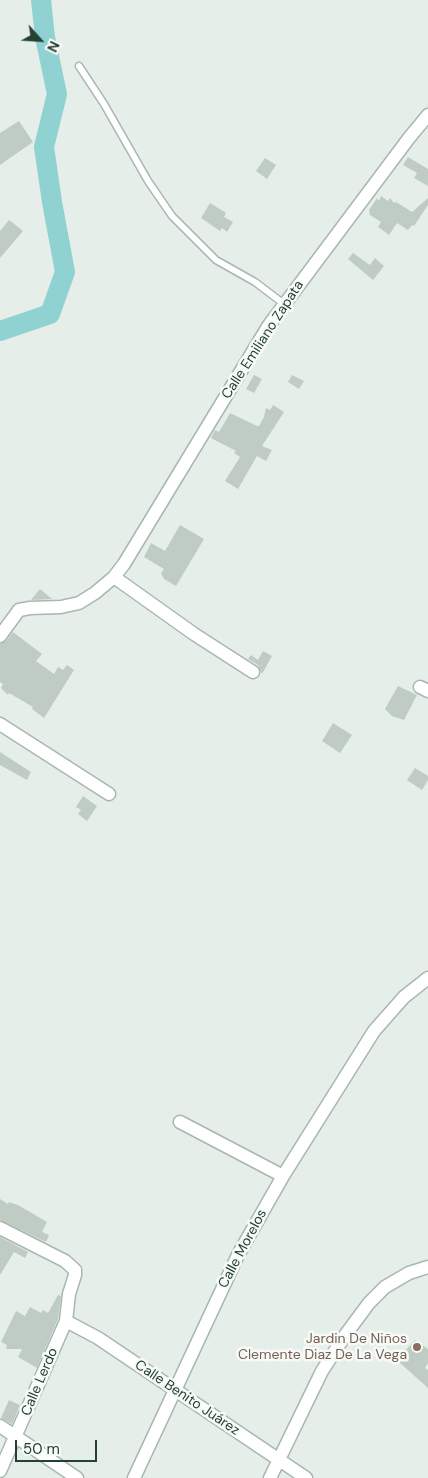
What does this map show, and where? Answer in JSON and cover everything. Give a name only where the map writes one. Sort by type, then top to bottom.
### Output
[{"type":"street","name":"Calle Emiliano Zapata","points":[[0,636],[19,610],[61,607],[78,603],[95,593],[124,564],[264,333],[428,115]]},
{"type":"street","points":[[114,576],[194,634],[253,672]]},
{"type":"street","points":[[0,724],[110,794]]},
{"type":"street","name":"Calle Morelos","points":[[134,1478],[238,1255],[283,1176],[374,1031],[404,997],[428,978]]},
{"type":"street","points":[[180,1122],[283,1176]]},
{"type":"street","name":"Calle Lerdo","points":[[0,1228],[65,1261],[75,1270],[69,1294],[66,1321],[0,1471]]},
{"type":"street","points":[[270,1478],[322,1371],[369,1303],[396,1279],[421,1268],[428,1267]]},
{"type":"street","name":"Calle Benito Juárez","points":[[66,1321],[98,1338],[306,1478]]},
{"type":"street","points":[[0,1426],[77,1478]]},
{"type":"lane","points":[[79,66],[104,104],[148,181],[172,216],[216,260],[256,282],[284,304]]},
{"type":"building","points":[[19,121],[33,142],[0,165],[0,133]]},
{"type":"building","points":[[408,157],[428,169],[428,186],[414,178],[417,173],[403,165]]},
{"type":"building","points":[[265,158],[276,165],[267,179],[256,171]]},
{"type":"building","points":[[381,196],[388,201],[390,198],[394,203],[396,202],[412,212],[428,198],[428,205],[414,226],[412,225],[408,230],[397,223],[389,235],[378,227],[381,222],[370,215],[369,210],[377,198],[379,201]]},
{"type":"building","points":[[210,203],[226,213],[224,217],[233,222],[227,232],[222,228],[220,231],[201,218]]},
{"type":"building","points":[[9,220],[23,231],[0,258],[0,231]]},
{"type":"building","points":[[353,253],[370,265],[375,258],[384,266],[373,280],[348,259]]},
{"type":"building","points":[[254,375],[262,379],[254,393],[246,389]]},
{"type":"building","points":[[292,375],[304,381],[299,389],[288,382]]},
{"type":"building","points":[[273,405],[284,412],[262,446],[272,450],[266,461],[257,456],[238,489],[225,481],[240,457],[234,453],[236,451],[211,438],[215,430],[219,432],[230,413],[259,426],[266,408],[270,410]]},
{"type":"building","points":[[180,525],[204,539],[176,586],[164,579],[161,573],[164,569],[144,557],[151,543],[165,551]]},
{"type":"building","points":[[40,589],[52,599],[31,600]]},
{"type":"building","points":[[13,632],[42,654],[36,661],[54,674],[58,667],[63,670],[67,665],[74,670],[44,718],[32,709],[33,707],[9,693],[8,695],[1,688],[3,684],[0,682],[0,644],[6,641]]},
{"type":"building","points":[[263,651],[272,656],[262,674],[258,665],[248,659],[251,655],[258,660]]},
{"type":"building","points":[[398,686],[417,695],[404,720],[392,716],[385,709]]},
{"type":"building","points":[[333,723],[352,735],[340,753],[322,741]]},
{"type":"building","points":[[0,752],[31,772],[27,780],[0,765]]},
{"type":"building","points":[[415,768],[428,776],[428,780],[422,790],[407,780]]},
{"type":"building","points":[[83,796],[97,806],[87,821],[78,814],[81,810],[76,807]]},
{"type":"building","points":[[0,1199],[8,1204],[9,1202],[18,1205],[47,1222],[42,1232],[49,1235],[46,1242],[0,1220]]},
{"type":"building","points":[[0,1237],[28,1252],[25,1258],[14,1252],[0,1275]]},
{"type":"building","points":[[58,1295],[61,1296],[58,1319],[37,1368],[18,1357],[22,1349],[6,1349],[7,1345],[1,1342],[16,1311],[25,1316],[30,1307],[41,1313],[43,1310],[48,1313]]},
{"type":"building","name":"Jardin De Niños Clemente Diaz De La Vega","points":[[415,1340],[428,1349],[428,1363],[425,1368],[428,1370],[428,1388],[399,1362]]},
{"type":"building","points":[[9,1400],[20,1405],[12,1424],[1,1418]]},
{"type":"waterway","points":[[0,331],[50,314],[65,272],[44,147],[57,94],[45,37],[41,0]]},
{"type":"place","name":"Jardin De Niños Clemente Diaz De La Vega","points":[[417,1347]]}]
